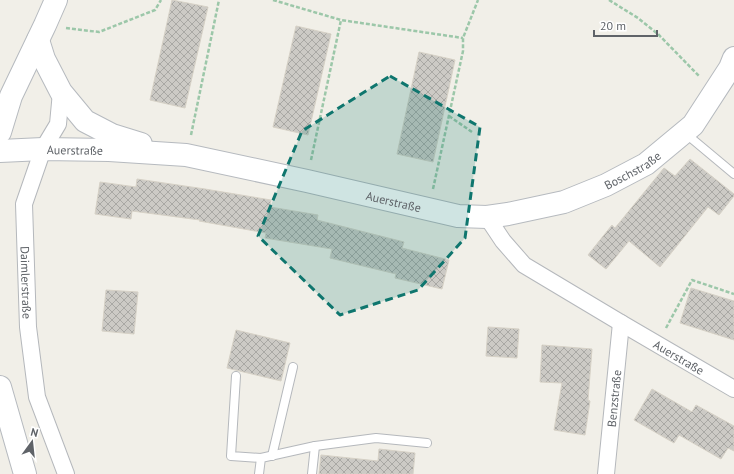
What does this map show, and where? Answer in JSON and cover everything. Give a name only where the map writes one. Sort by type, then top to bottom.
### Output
[{"type":"street","points":[[0,132],[11,96],[42,33],[56,0]]},
{"type":"street","points":[[42,33],[44,59],[61,92],[85,121],[112,135],[152,148],[186,155]]},
{"type":"street","name":"Boschstraße","points":[[487,217],[564,202],[606,184],[646,164],[693,125],[730,68],[734,58]]},
{"type":"street","name":"Daimlerstraße","points":[[61,92],[58,124],[43,149],[24,204],[28,327],[37,397],[66,474]]},
{"type":"street","name":"Auerstraße","points":[[0,152],[43,149],[109,150],[186,155],[458,216],[487,217],[503,241],[524,265],[734,389]]},
{"type":"street","name":"Benzstraße","points":[[606,474],[621,323]]},
{"type":"street","points":[[0,387],[25,474]]},
{"type":"lane","points":[[685,132],[734,174]]},
{"type":"lane","points":[[272,456],[293,367]]},
{"type":"lane","points":[[236,376],[231,456],[261,458],[315,446],[376,438],[427,443]]},
{"type":"lane","points":[[312,474],[315,446]]},
{"type":"lane","points":[[259,474],[261,458]]},
{"type":"path","points":[[42,33],[99,32],[155,10],[161,0]]},
{"type":"path","points":[[186,155],[219,0]]},
{"type":"path","points":[[273,0],[341,20],[463,38]]},
{"type":"path","points":[[429,210],[462,51],[463,38],[478,0]]},
{"type":"path","points":[[610,0],[638,18],[658,34],[714,92]]},
{"type":"path","points":[[307,181],[341,20]]},
{"type":"path","points":[[449,116],[472,132]]},
{"type":"path","points":[[656,344],[692,280],[734,294]]},
{"type":"highlighted area","points":[[390,76],[480,127],[465,238],[418,290],[340,315],[258,236],[302,131]]},
{"type":"building","points":[[172,0],[208,7],[185,108],[150,100]]},
{"type":"building","points":[[296,26],[331,34],[308,135],[273,127]]},
{"type":"building","points":[[419,52],[455,60],[433,162],[397,154]]},
{"type":"building","points":[[690,159],[734,194],[719,215],[708,207],[660,267],[629,241],[606,269],[588,255],[612,225],[615,228],[664,168],[675,176]]},
{"type":"building","points":[[137,179],[271,200],[270,207],[318,215],[317,220],[404,242],[402,248],[449,260],[442,289],[395,278],[396,274],[330,258],[332,249],[265,238],[266,233],[199,221],[200,220],[132,211],[131,219],[95,214],[100,182],[136,187]]},
{"type":"building","points":[[691,288],[734,301],[734,340],[680,323]]},
{"type":"building","points":[[106,290],[138,292],[134,334],[102,331]]},
{"type":"building","points":[[488,327],[519,329],[517,358],[486,356]]},
{"type":"building","points":[[236,330],[290,343],[281,381],[227,368]]},
{"type":"building","points":[[542,345],[592,349],[588,400],[590,401],[585,435],[554,430],[562,383],[540,382]]},
{"type":"building","points":[[652,389],[692,412],[696,405],[734,426],[734,451],[728,448],[721,459],[679,435],[674,443],[634,420]]},
{"type":"building","points":[[379,449],[415,453],[413,474],[319,474],[321,455],[378,461]]}]
